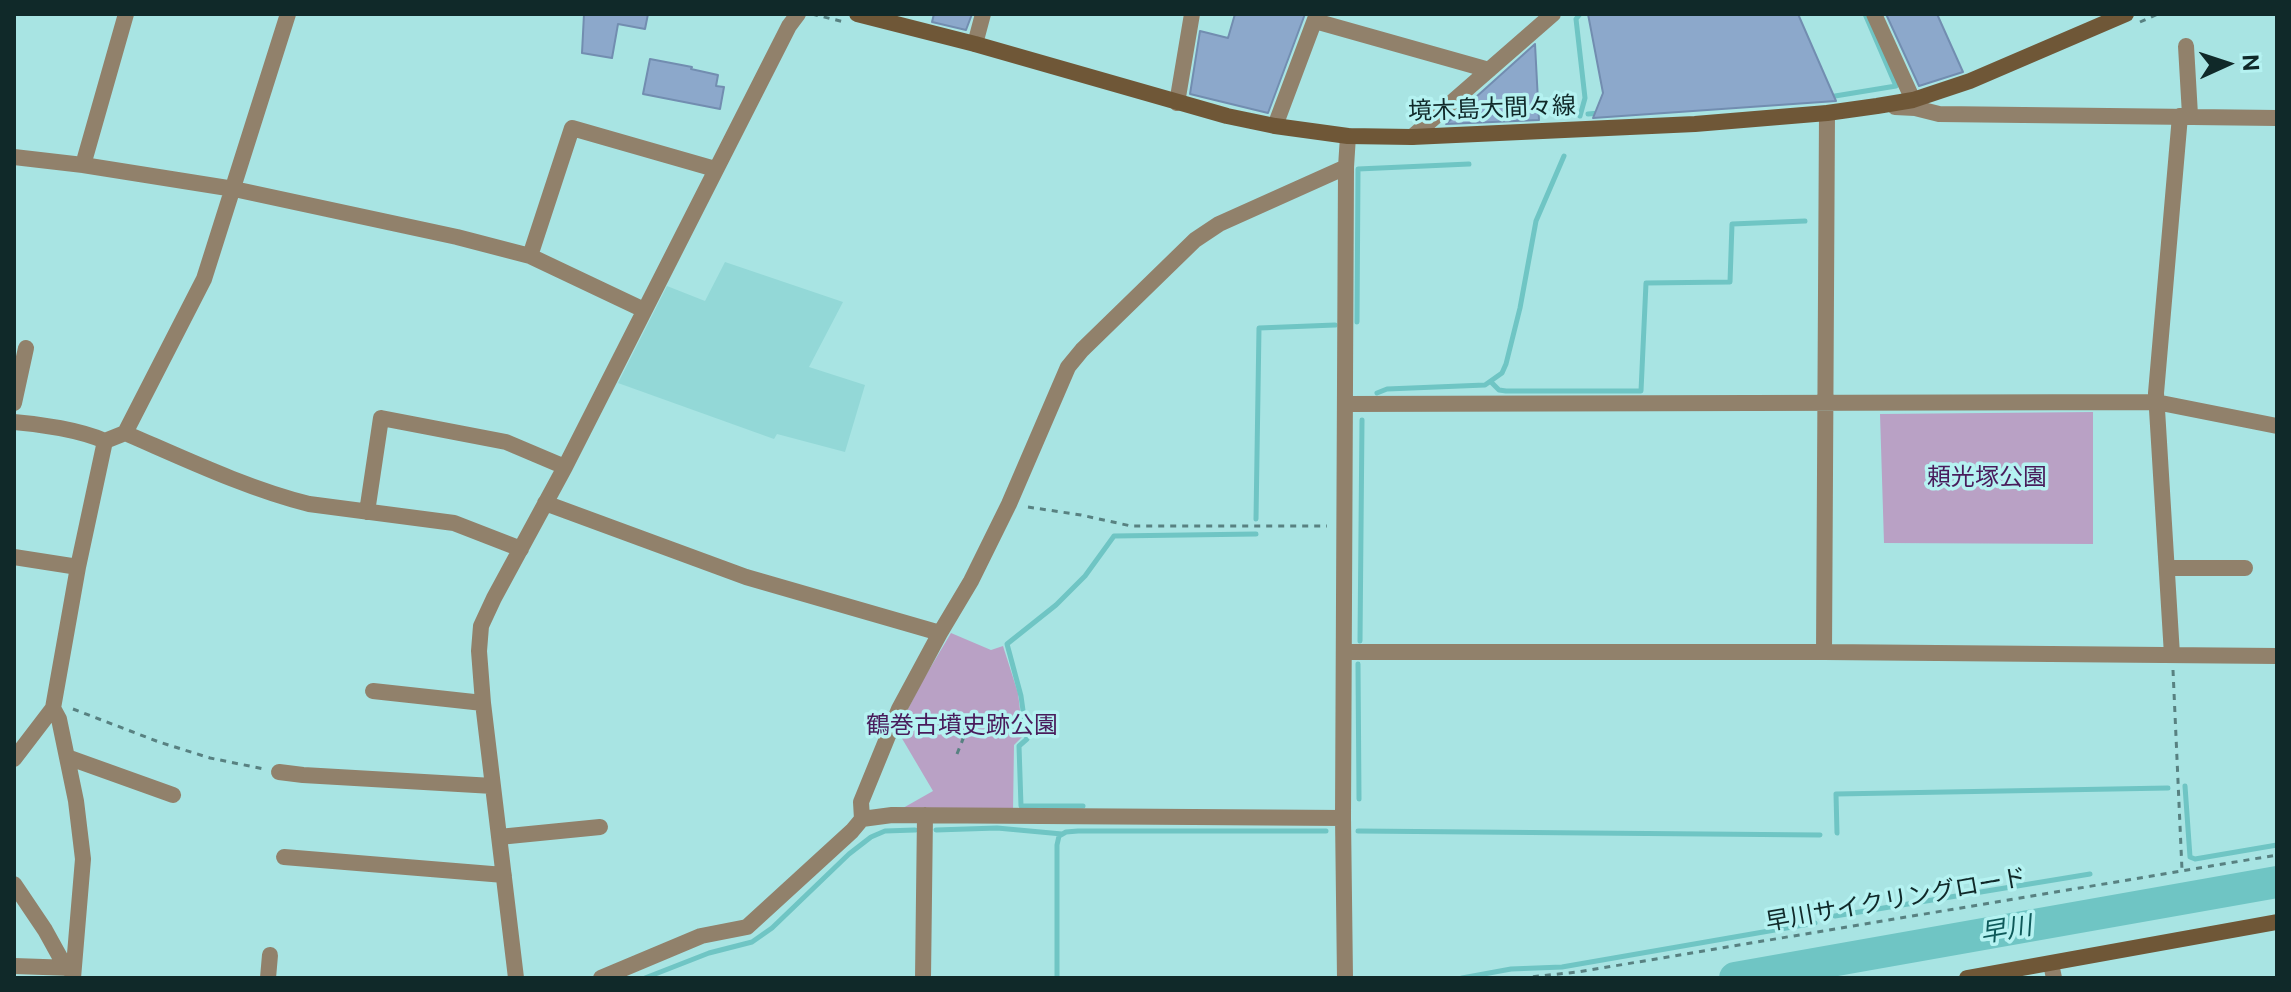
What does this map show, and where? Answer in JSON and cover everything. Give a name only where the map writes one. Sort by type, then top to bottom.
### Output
[{"type":"main road","name":"境木島大間々線","points":[[857,14],[975,44],[1177,103],[1275,126],[1348,136],[1412,137],[1695,124],[1827,113],[1913,100],[1970,81],[2122,15]]},
{"type":"main road","points":[[1967,978],[2052,971],[2277,922]]},
{"type":"street","points":[[83,165],[126,14]]},
{"type":"street","points":[[14,422],[93,436],[105,441],[125,433],[204,279],[288,14]]},
{"type":"street","points":[[516,978],[483,703],[479,651],[481,626],[789,26],[798,14]]},
{"type":"street","points":[[975,44],[983,14]]},
{"type":"street","points":[[1177,103],[1192,14]]},
{"type":"street","points":[[1874,14],[1913,100]]},
{"type":"street","points":[[1412,137],[1550,15]]},
{"type":"street","points":[[1275,126],[1316,18],[1489,70]]},
{"type":"street","points":[[2172,655],[2156,402],[2185,116],[2186,46]]},
{"type":"street","points":[[1877,106],[1915,108],[1939,114],[2277,118]]},
{"type":"street","points":[[1824,652],[1827,113]]},
{"type":"street","points":[[530,256],[572,128],[715,169]]},
{"type":"street","points":[[1345,978],[1344,526],[1348,136]]},
{"type":"street","points":[[14,157],[234,189],[399,224],[530,256],[644,310]]},
{"type":"street","points":[[862,819],[861,802],[899,709],[971,581],[1009,504],[1068,367],[1195,240],[1219,224],[1346,167]]},
{"type":"street","points":[[14,403],[26,348]]},
{"type":"street","points":[[1346,404],[2156,402],[2277,426]]},
{"type":"street","points":[[367,512],[381,418],[506,442],[565,467]]},
{"type":"street","points":[[125,433],[198,465],[289,499],[454,523],[521,549]]},
{"type":"street","points":[[71,971],[83,859],[59,707],[78,567],[105,441]]},
{"type":"street","points":[[545,503],[746,577],[940,633]]},
{"type":"street","points":[[14,557],[78,567]]},
{"type":"street","points":[[2167,568],[2245,568]]},
{"type":"street","points":[[1344,652],[2277,656]]},
{"type":"street","points":[[373,691],[483,703]]},
{"type":"street","points":[[14,759],[59,707]]},
{"type":"street","points":[[67,757],[173,795]]},
{"type":"street","points":[[279,772],[493,786]]},
{"type":"street","points":[[601,978],[701,936],[747,927],[862,819],[892,815],[1343,818]]},
{"type":"street","points":[[923,978],[925,815]]},
{"type":"street","points":[[499,837],[600,827]]},
{"type":"street","points":[[284,857],[504,875]]},
{"type":"street","points":[[14,884],[71,971]]},
{"type":"street","points":[[268,978],[270,955]]},
{"type":"street","points":[[14,966],[71,971]]},
{"type":"path","points":[[1009,504],[1131,526],[1344,526]]},
{"type":"path","points":[[2172,655],[2182,870]]},
{"type":"path","points":[[59,707],[197,754],[279,772]]},
{"type":"path","points":[[957,754],[969,724]]},
{"type":"path","name":"早川サイクリングロード","points":[[1521,978],[1593,969],[2277,855]]},
{"type":"shaded area","points":[[725,262],[843,302],[809,367],[865,385],[845,452],[777,434],[774,439],[618,383],[667,286],[705,301]]},
{"type":"green space","name":"頼光塚公園","points":[[2093,412],[2093,544],[1884,543],[1880,414]]},
{"type":"green space","name":"鶴巻古墳史跡公園","points":[[951,633],[991,650],[1003,646],[1018,693],[1023,736],[1014,745],[1013,811],[903,808],[933,791],[897,730]]},
{"type":"building","points":[[584,14],[648,14],[645,29],[618,24],[612,58],[582,53]]},
{"type":"building","points":[[934,14],[972,14],[966,30],[932,22]]},
{"type":"building","points":[[1235,14],[1305,14],[1268,113],[1190,94],[1200,31],[1228,38]]},
{"type":"building","points":[[1588,14],[1798,14],[1836,101],[1593,118],[1603,93]]},
{"type":"building","points":[[1886,14],[1937,14],[1963,72],[1919,86]]},
{"type":"building","points":[[1535,44],[1539,120],[1446,124]]},
{"type":"building","points":[[650,59],[718,75],[716,86],[724,87],[720,109],[643,94]]},
{"type":"waterway","points":[[1580,14],[1576,19],[1585,98],[1580,116]]},
{"type":"waterway","points":[[1829,97],[1896,86],[1865,14]]},
{"type":"waterway","points":[[1588,114],[1600,113]]},
{"type":"waterway","points":[[1377,393],[1387,389],[1485,385],[1502,373],[1520,308],[1536,221],[1564,156]]},
{"type":"waterway","points":[[1357,322],[1358,169],[1469,164]]},
{"type":"waterway","points":[[1491,382],[1499,390],[1506,391],[1641,391],[1646,283],[1730,282],[1732,224],[1805,221]]},
{"type":"waterway","points":[[1256,519],[1259,328],[1335,325]]},
{"type":"waterway","points":[[1360,641],[1362,420]]},
{"type":"waterway","points":[[1083,806],[1021,806],[1019,746],[1027,739],[1021,696],[1007,644],[1056,605],[1085,576],[1114,536],[1256,534]]},
{"type":"waterway","points":[[1358,664],[1359,799]]},
{"type":"waterway","points":[[2185,786],[2190,857],[2195,859],[2277,845]]},
{"type":"waterway","points":[[1837,833],[1836,794],[2168,788]]},
{"type":"waterway","points":[[936,830],[997,828],[1062,834]]},
{"type":"waterway","points":[[645,978],[709,953],[752,942],[772,928],[871,837],[885,831],[915,830]]},
{"type":"waterway","points":[[1057,978],[1057,845],[1059,836],[1066,832],[1326,831]]},
{"type":"waterway","points":[[1358,831],[1820,835]]},
{"type":"waterway","points":[[1835,916],[2090,874]]},
{"type":"waterway","name":"早川","points":[[1735,978],[2277,882]]},
{"type":"waterway","points":[[1462,978],[1511,969],[1562,967],[1815,923]]}]
